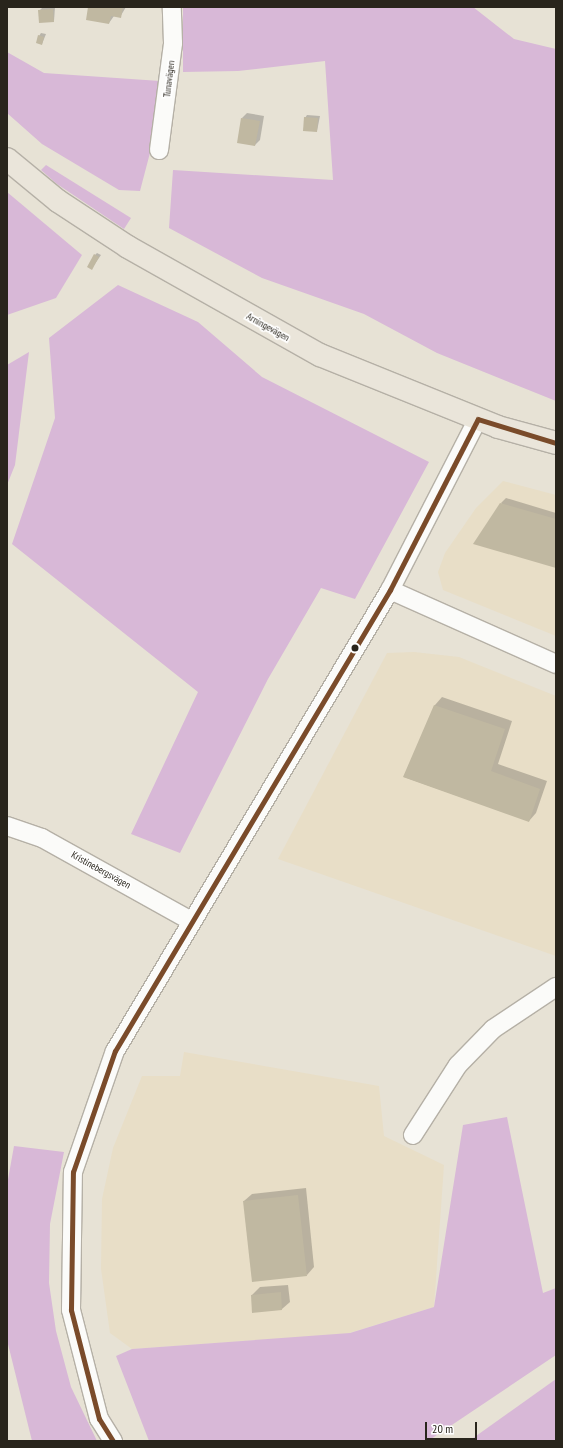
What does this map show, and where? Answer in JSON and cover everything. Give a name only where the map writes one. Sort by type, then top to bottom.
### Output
[{"type":"main road","name":"Arningevägen","points":[[7,159],[58,201],[104,232],[320,355],[478,419],[556,443]]},
{"type":"street","name":"Tunavägen","points":[[159,150],[173,43],[172,7]]},
{"type":"street","points":[[113,1441],[99,1419],[71,1310],[73,1172],[115,1051],[191,921],[390,590],[478,419]]},
{"type":"street","points":[[390,590],[556,664]]},
{"type":"street","name":"Kristinebergsvägen","points":[[7,826],[42,838],[191,921]]},
{"type":"street","points":[[413,1135],[458,1065],[488,1034],[556,987]]},
{"type":"shaded area","points":[[183,7],[473,7],[514,39],[556,49],[556,401],[437,353],[364,314],[262,278],[169,228],[173,170],[333,180],[325,61],[238,71],[183,72]]},
{"type":"shaded area","points":[[7,52],[44,73],[160,81],[151,149],[140,191],[119,190],[42,144],[7,113]]},
{"type":"shaded area","points":[[46,165],[131,218],[124,229],[57,184],[41,170]]},
{"type":"shaded area","points":[[7,192],[82,255],[56,298],[7,315]]},
{"type":"shaded area","points":[[118,285],[198,322],[262,377],[429,462],[355,599],[321,588],[268,679],[180,853],[131,834],[198,692],[12,544],[55,418],[49,338]]},
{"type":"shaded area","points":[[29,352],[15,465],[7,485],[7,365]]},
{"type":"shaded area","points":[[503,481],[556,495],[556,636],[443,590],[438,572],[445,553],[476,508]]},
{"type":"shaded area","points":[[414,652],[459,657],[556,696],[556,956],[278,859],[387,653]]},
{"type":"shaded area","points":[[184,1052],[379,1086],[384,1136],[444,1165],[434,1307],[346,1334],[132,1349],[110,1333],[101,1269],[102,1199],[113,1148],[142,1076],[180,1076]]},
{"type":"shaded area","points":[[507,1117],[543,1293],[556,1288],[556,1355],[428,1441],[149,1441],[116,1356],[132,1349],[350,1333],[434,1307],[463,1125]]},
{"type":"shaded area","points":[[14,1146],[64,1152],[50,1224],[49,1283],[56,1331],[71,1387],[97,1441],[32,1441],[7,1340],[7,1185]]},
{"type":"shaded area","points":[[556,1379],[556,1441],[469,1441]]},
{"type":"building","points":[[88,7],[123,7],[121,18],[111,16],[109,24],[86,20]]},
{"type":"building","points":[[53,9],[54,22],[39,23],[38,10]]},
{"type":"building","points":[[38,35],[44,37],[42,45],[36,43]]},
{"type":"building","points":[[304,117],[318,118],[317,132],[303,131]]},
{"type":"building","points":[[241,118],[260,121],[255,146],[237,143]]},
{"type":"building","points":[[94,254],[99,257],[92,270],[87,267]]},
{"type":"building","points":[[500,503],[556,519],[556,568],[473,544]]},
{"type":"building","points":[[434,705],[505,729],[491,771],[540,789],[529,822],[403,777]]},
{"type":"building","points":[[298,1195],[307,1276],[252,1282],[243,1201]]},
{"type":"building","points":[[281,1292],[282,1310],[252,1313],[251,1295]]},
{"type":"transit line","points":[[478,419],[556,443]]},
{"type":"transit line","points":[[113,1441],[99,1419],[71,1310],[73,1172],[115,1051],[390,590],[478,419]]}]
